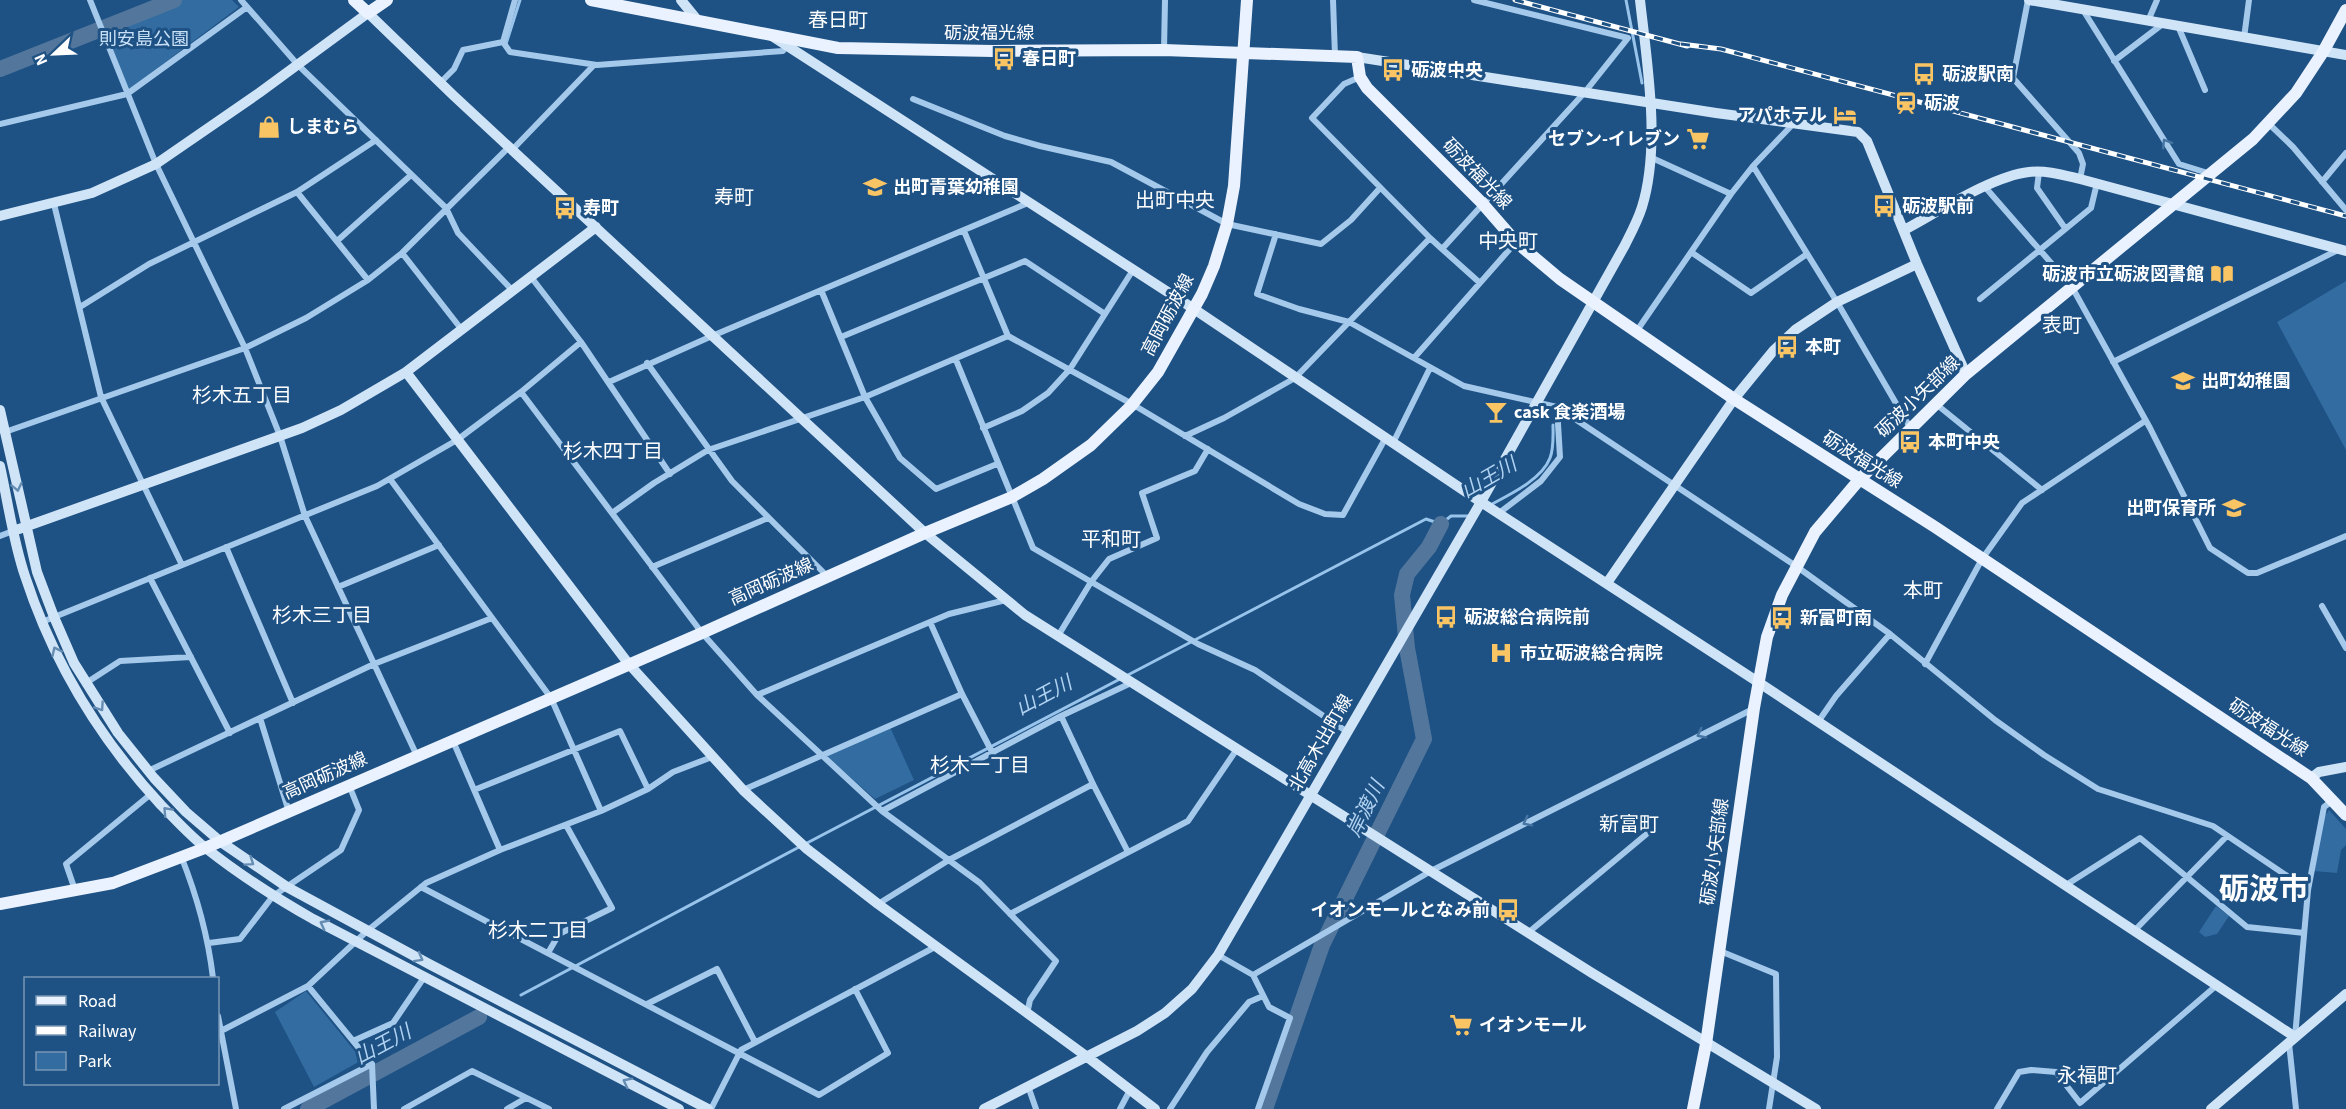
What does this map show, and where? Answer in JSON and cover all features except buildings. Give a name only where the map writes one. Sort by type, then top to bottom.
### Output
[{"type":"main road","points":[[354,0],[368,13],[387,0]]},
{"type":"main road","name":"砺波福光線","points":[[591,0],[838,48],[993,51],[1164,50],[1357,57]]},
{"type":"main road","name":"高岡砺波線","points":[[0,904],[113,883],[221,842],[1012,497],[1043,479],[1091,445],[1132,404],[1158,372],[1194,309],[1214,266],[1227,224],[1234,186],[1247,0]]},
{"type":"main road","name":"砺波小矢部線","points":[[1694,1109],[1720,951],[1758,682],[1767,637],[1782,595],[1815,532],[1858,480],[1966,374],[2253,139],[2296,93],[2323,52],[2346,10]]},
{"type":"main road","points":[[1357,57],[1360,77]]},
{"type":"main road","name":"砺波福光線","points":[[1360,77],[1367,88],[1482,203],[1516,242],[1560,279],[1734,399],[1935,527],[2311,778],[2346,815]]},
{"type":"street","points":[[90,0],[156,164],[245,348],[280,436],[305,516],[417,756]]},
{"type":"street","points":[[241,0],[298,65],[446,208],[458,233],[513,291]]},
{"type":"street","points":[[503,42],[515,0]]},
{"type":"street","points":[[681,0],[698,21]]},
{"type":"street","points":[[1164,50],[1165,0]]},
{"type":"street","points":[[1333,0],[1335,56]]},
{"type":"street","points":[[1442,249],[1585,92],[1628,38],[1474,0]]},
{"type":"street","name":"北高木出町線","points":[[984,1109],[1137,1031],[1165,1013],[1192,989],[1218,956],[1480,502],[1625,245],[1641,209],[1648,183],[1651,102],[1640,0]]},
{"type":"street","points":[[2080,178],[2083,164],[2079,153],[2013,78],[2029,0],[2069,3],[2082,9],[2346,55]]},
{"type":"street","points":[[2148,21],[2157,0]]},
{"type":"street","points":[[2244,38],[2248,0]]},
{"type":"street","points":[[0,124],[127,94],[247,7]]},
{"type":"street","points":[[2082,9],[2179,164],[2211,174]]},
{"type":"street","points":[[0,216],[92,193],[156,164],[368,13],[440,83],[802,420],[925,533],[1006,600],[1131,683],[1706,1044],[1816,1109]]},
{"type":"street","points":[[2114,61],[2164,23]]},
{"type":"street","points":[[2178,26],[2205,90]]},
{"type":"street","points":[[772,36],[1194,309],[1480,502],[2135,930],[2217,985],[2292,1040]]},
{"type":"street","points":[[440,83],[454,69],[463,50],[503,42]]},
{"type":"street","points":[[503,42],[510,52],[594,65],[783,51],[788,46]]},
{"type":"street","points":[[1357,57],[1858,132],[1867,141],[1917,264],[1966,374]]},
{"type":"street","points":[[5,432],[245,348],[306,318],[368,280],[402,254],[446,208],[594,65]]},
{"type":"street","points":[[1360,77],[1344,84],[1312,118],[1430,238],[1480,283]]},
{"type":"street","points":[[913,99],[1005,136],[1111,162],[1227,224],[1321,244],[1351,220],[1380,188]]},
{"type":"street","points":[[2268,123],[2293,147],[2346,210]]},
{"type":"street","points":[[1635,332],[1731,194],[1753,166],[1793,124]]},
{"type":"street","points":[[80,307],[149,264],[297,192],[376,140]]},
{"type":"street","points":[[2322,182],[2346,153]]},
{"type":"street","points":[[1650,157],[1731,194]]},
{"type":"street","points":[[1753,166],[1838,302],[1911,429]]},
{"type":"street","points":[[2039,172],[2037,188],[2065,228]]},
{"type":"street","points":[[1904,230],[1984,187],[2015,174],[2039,172],[2080,178],[2343,250]]},
{"type":"street","points":[[337,241],[411,174]]},
{"type":"street","points":[[1980,299],[2091,208],[2097,183]]},
{"type":"street","points":[[1984,187],[2072,287],[2145,421],[2210,548],[2248,573],[2257,573],[2346,536]]},
{"type":"street","points":[[297,192],[368,280]]},
{"type":"street","points":[[2337,201],[2346,204]]},
{"type":"street","points":[[609,382],[647,363],[1028,203]]},
{"type":"street","points":[[54,204],[101,397],[182,565]]},
{"type":"street","points":[[0,536],[280,436],[341,410],[406,372],[463,331],[596,227]]},
{"type":"street","points":[[964,231],[1008,336],[1132,404],[1299,504],[1325,514],[1343,515],[1389,441],[1430,368]]},
{"type":"street","points":[[1276,234],[1257,294],[1299,309],[1350,322],[1464,386],[1557,407],[1676,484],[1796,566],[1890,634],[1995,720],[2098,789],[2213,826],[2308,890]]},
{"type":"street","points":[[1185,436],[1224,418],[1295,378],[1430,238]]},
{"type":"street","points":[[1414,358],[1516,242]]},
{"type":"street","points":[[2113,362],[2343,250]]},
{"type":"street","points":[[1691,252],[1750,293],[1807,254]]},
{"type":"street","points":[[402,254],[463,331]]},
{"type":"street","points":[[841,336],[1025,261],[1105,314]]},
{"type":"street","points":[[1607,583],[1734,399],[1774,350],[1796,330],[1838,302],[1917,264]]},
{"type":"street","points":[[983,428],[1022,411],[1048,393],[1070,369],[1133,270]]},
{"type":"street","points":[[531,277],[581,342],[670,474]]},
{"type":"street","points":[[821,290],[865,397],[900,458],[936,489],[997,464]]},
{"type":"street","points":[[612,513],[708,450],[865,397],[1008,336]]},
{"type":"street","points":[[42,622],[305,516],[390,479],[457,440],[521,392],[581,342]]},
{"type":"street","points":[[956,360],[1033,548],[1198,644],[1255,670],[1346,731]]},
{"type":"street","points":[[647,363],[732,481],[827,576]]},
{"type":"street","points":[[406,372],[628,663],[743,790],[807,849],[878,904],[1155,1109]]},
{"type":"street","points":[[521,392],[702,633],[757,695],[819,755],[882,811],[980,883],[1056,961],[1030,1000],[1027,1014]]},
{"type":"street","points":[[1936,404],[2042,490]]},
{"type":"street","points":[[1498,513],[1541,481],[1560,458],[1557,407]]},
{"type":"street","points":[[0,410],[37,572],[54,617],[85,683],[118,733],[148,771],[186,812],[221,842],[287,886],[368,931],[710,1109],[740,1053],[755,1042],[935,947]]},
{"type":"street","points":[[1925,664],[1982,559],[2022,503],[2145,421]]},
{"type":"street","points":[[1058,636],[1091,582],[1109,559],[1157,538],[1142,493],[1195,471],[1208,449]]},
{"type":"street","points":[[0,466],[25,576],[42,622],[64,669],[109,742],[151,794],[205,848],[273,896],[679,1109]]},
{"type":"street","points":[[390,479],[552,698],[601,811]]},
{"type":"street","points":[[652,567],[768,518]]},
{"type":"street","points":[[338,587],[439,545]]},
{"type":"street","points":[[226,547],[293,703]]},
{"type":"street","points":[[150,578],[230,732]]},
{"type":"street","points":[[757,695],[949,614],[1006,600]]},
{"type":"street","points":[[2322,606],[2346,648]]},
{"type":"street","points":[[148,771],[374,664],[492,618]]},
{"type":"street","points":[[930,622],[962,694],[993,754]]},
{"type":"street","points":[[1818,722],[1836,696],[1890,634]]},
{"type":"street","points":[[85,683],[120,662],[191,657]]},
{"type":"street","points":[[882,811],[1061,716],[1131,683]]},
{"type":"street","points":[[743,790],[962,694]]},
{"type":"street","points":[[1253,975],[1431,871],[1754,708]]},
{"type":"street","points":[[1061,716],[1128,852]]},
{"type":"street","points":[[261,718],[289,812]]},
{"type":"street","points":[[474,790],[620,731],[648,789]]},
{"type":"street","points":[[453,741],[500,850]]},
{"type":"street","points":[[1010,914],[1188,821],[1237,749]]},
{"type":"street","points":[[236,1109],[219,1032],[308,986],[356,941],[426,883],[500,850],[601,811],[648,789],[673,772],[712,757]]},
{"type":"street","points":[[2311,778],[2319,772],[2346,767]]},
{"type":"street","points":[[878,904],[949,860],[1093,784]]},
{"type":"street","points":[[209,944],[240,939],[273,896],[341,850],[359,810],[349,785]]},
{"type":"street","points":[[75,890],[66,864],[151,794]]},
{"type":"street","points":[[2296,1109],[2292,1040],[2308,890],[2324,807],[2332,800]]},
{"type":"street","points":[[548,953],[559,934],[612,908],[566,825]]},
{"type":"street","points":[[1529,932],[1655,827]]},
{"type":"street","points":[[2135,930],[2227,836]]},
{"type":"street","points":[[2066,885],[2140,838],[2247,927],[2304,933]]},
{"type":"street","points":[[181,856],[195,890],[209,944],[213,977]]},
{"type":"street","points":[[421,887],[819,1095],[888,1053],[855,989]]},
{"type":"street","points":[[1720,951],[1776,974],[1777,1057],[1769,1109]]},
{"type":"street","points":[[1218,956],[1253,975],[1269,1007],[1290,1018],[1258,1109]]},
{"type":"street","points":[[647,1004],[717,969],[755,1042]]},
{"type":"street","points":[[353,1041],[393,1023],[425,976]]},
{"type":"street","points":[[1997,1109],[2019,1072],[2031,1070],[2056,1072],[2080,1103],[2217,985]]},
{"type":"street","points":[[308,986],[372,1064],[374,1109]]},
{"type":"street","points":[[2211,1109],[2346,994]]},
{"type":"street","points":[[1170,1109],[1207,1052],[1249,1002],[1263,996]]},
{"type":"street","points":[[284,1109],[372,1064]]},
{"type":"street","points":[[404,1109],[472,1071],[549,1109]]},
{"type":"street","points":[[1028,1086],[1036,1109]]},
{"type":"street","points":[[1120,1109],[1130,1090]]},
{"type":"street","points":[[507,1109],[526,1098]]},
{"type":"green space","name":"則安島公園","points":[[160,0],[232,0],[239,7],[128,90],[102,23]]},
{"type":"green space","points":[[2346,281],[2346,450],[2277,322]]},
{"type":"green space","points":[[890,727],[914,780],[875,799],[825,755]]},
{"type":"green space","points":[[2329,810],[2346,829],[2346,845],[2341,850],[2337,873],[2313,871],[2324,817]]},
{"type":"green space","points":[[2216,906],[2229,916],[2217,934],[2205,937],[2199,932]]},
{"type":"green space","points":[[306,991],[362,1060],[314,1087],[275,1012]]},
{"type":"waterway","points":[[0,69],[174,0]]},
{"type":"waterway","points":[[506,44],[520,0]]},
{"type":"waterway","points":[[1626,0],[1642,83]]},
{"type":"waterway","name":"山王川","points":[[1492,504],[1525,485],[1546,466],[1552,450],[1553,425]]},
{"type":"waterway","name":"山王川","points":[[1126,676],[1426,519],[1441,524],[1451,516],[1470,516]]},
{"type":"waterway","name":"岸渡川","points":[[1265,1109],[1322,945],[1424,739],[1407,648],[1402,595],[1407,574],[1429,547],[1441,524]]},
{"type":"waterway","name":"山王川","points":[[807,843],[1120,679]]},
{"type":"waterway","name":"山王川","points":[[521,995],[801,846]]},
{"type":"waterway","name":"山王川","points":[[308,1109],[479,1017]]},
{"type":"railway","points":[[1515,0],[1687,46]]},
{"type":"railway","points":[[1681,44],[1721,49],[2346,216]]},
{"type":"place","name":"春日町","points":[[1004,59]]},
{"type":"place","name":"砺波中央","points":[[1393,70]]},
{"type":"place","name":"砺波駅南","points":[[1924,74]]},
{"type":"place","name":"砺波","points":[[1906,103]]},
{"type":"place","name":"アパホテル","points":[[1845,115]]},
{"type":"place","name":"しまむら","points":[[269,127]]},
{"type":"place","name":"セブン-イレブン","points":[[1698,139]]},
{"type":"place","name":"出町青葉幼稚園","points":[[875,187]]},
{"type":"place","name":"砺波駅前","points":[[1884,206]]},
{"type":"place","name":"寿町","points":[[565,208]]},
{"type":"place","name":"砺波市立砺波図書館","points":[[2222,274]]},
{"type":"place","name":"本町","points":[[1787,347]]},
{"type":"place","name":"出町幼稚園","points":[[2183,381]]},
{"type":"place","name":"cask 食楽酒場","points":[[1496,412]]},
{"type":"place","name":"本町中央","points":[[1910,442]]},
{"type":"place","name":"出町保育所","points":[[2234,508]]},
{"type":"place","name":"砺波総合病院前","points":[[1446,617]]},
{"type":"place","name":"新富町南","points":[[1782,618]]},
{"type":"place","name":"市立砺波総合病院","points":[[1501,653]]},
{"type":"place","name":"イオンモールとなみ前","points":[[1508,910]]},
{"type":"place","name":"イオンモール","points":[[1461,1025]]},
{"type":"district","name":"春日町","points":[[838,21]]},
{"type":"district","name":"寿町","points":[[734,198]]},
{"type":"district","name":"出町中央","points":[[1175,201]]},
{"type":"district","name":"中央町","points":[[1508,242]]},
{"type":"district","name":"表町","points":[[2062,326]]},
{"type":"district","name":"杉木五丁目","points":[[242,396]]},
{"type":"district","name":"杉木四丁目","points":[[613,452]]},
{"type":"district","name":"平和町","points":[[1111,540]]},
{"type":"district","name":"本町","points":[[1923,591]]},
{"type":"district","name":"杉木三丁目","points":[[322,616]]},
{"type":"district","name":"杉木一丁目","points":[[980,766]]},
{"type":"district","name":"新富町","points":[[1629,825]]},
{"type":"district","name":"砺波市","points":[[2264,889]]},
{"type":"district","name":"杉木二丁目","points":[[538,931]]},
{"type":"district","name":"永福町","points":[[2087,1076]]}]
